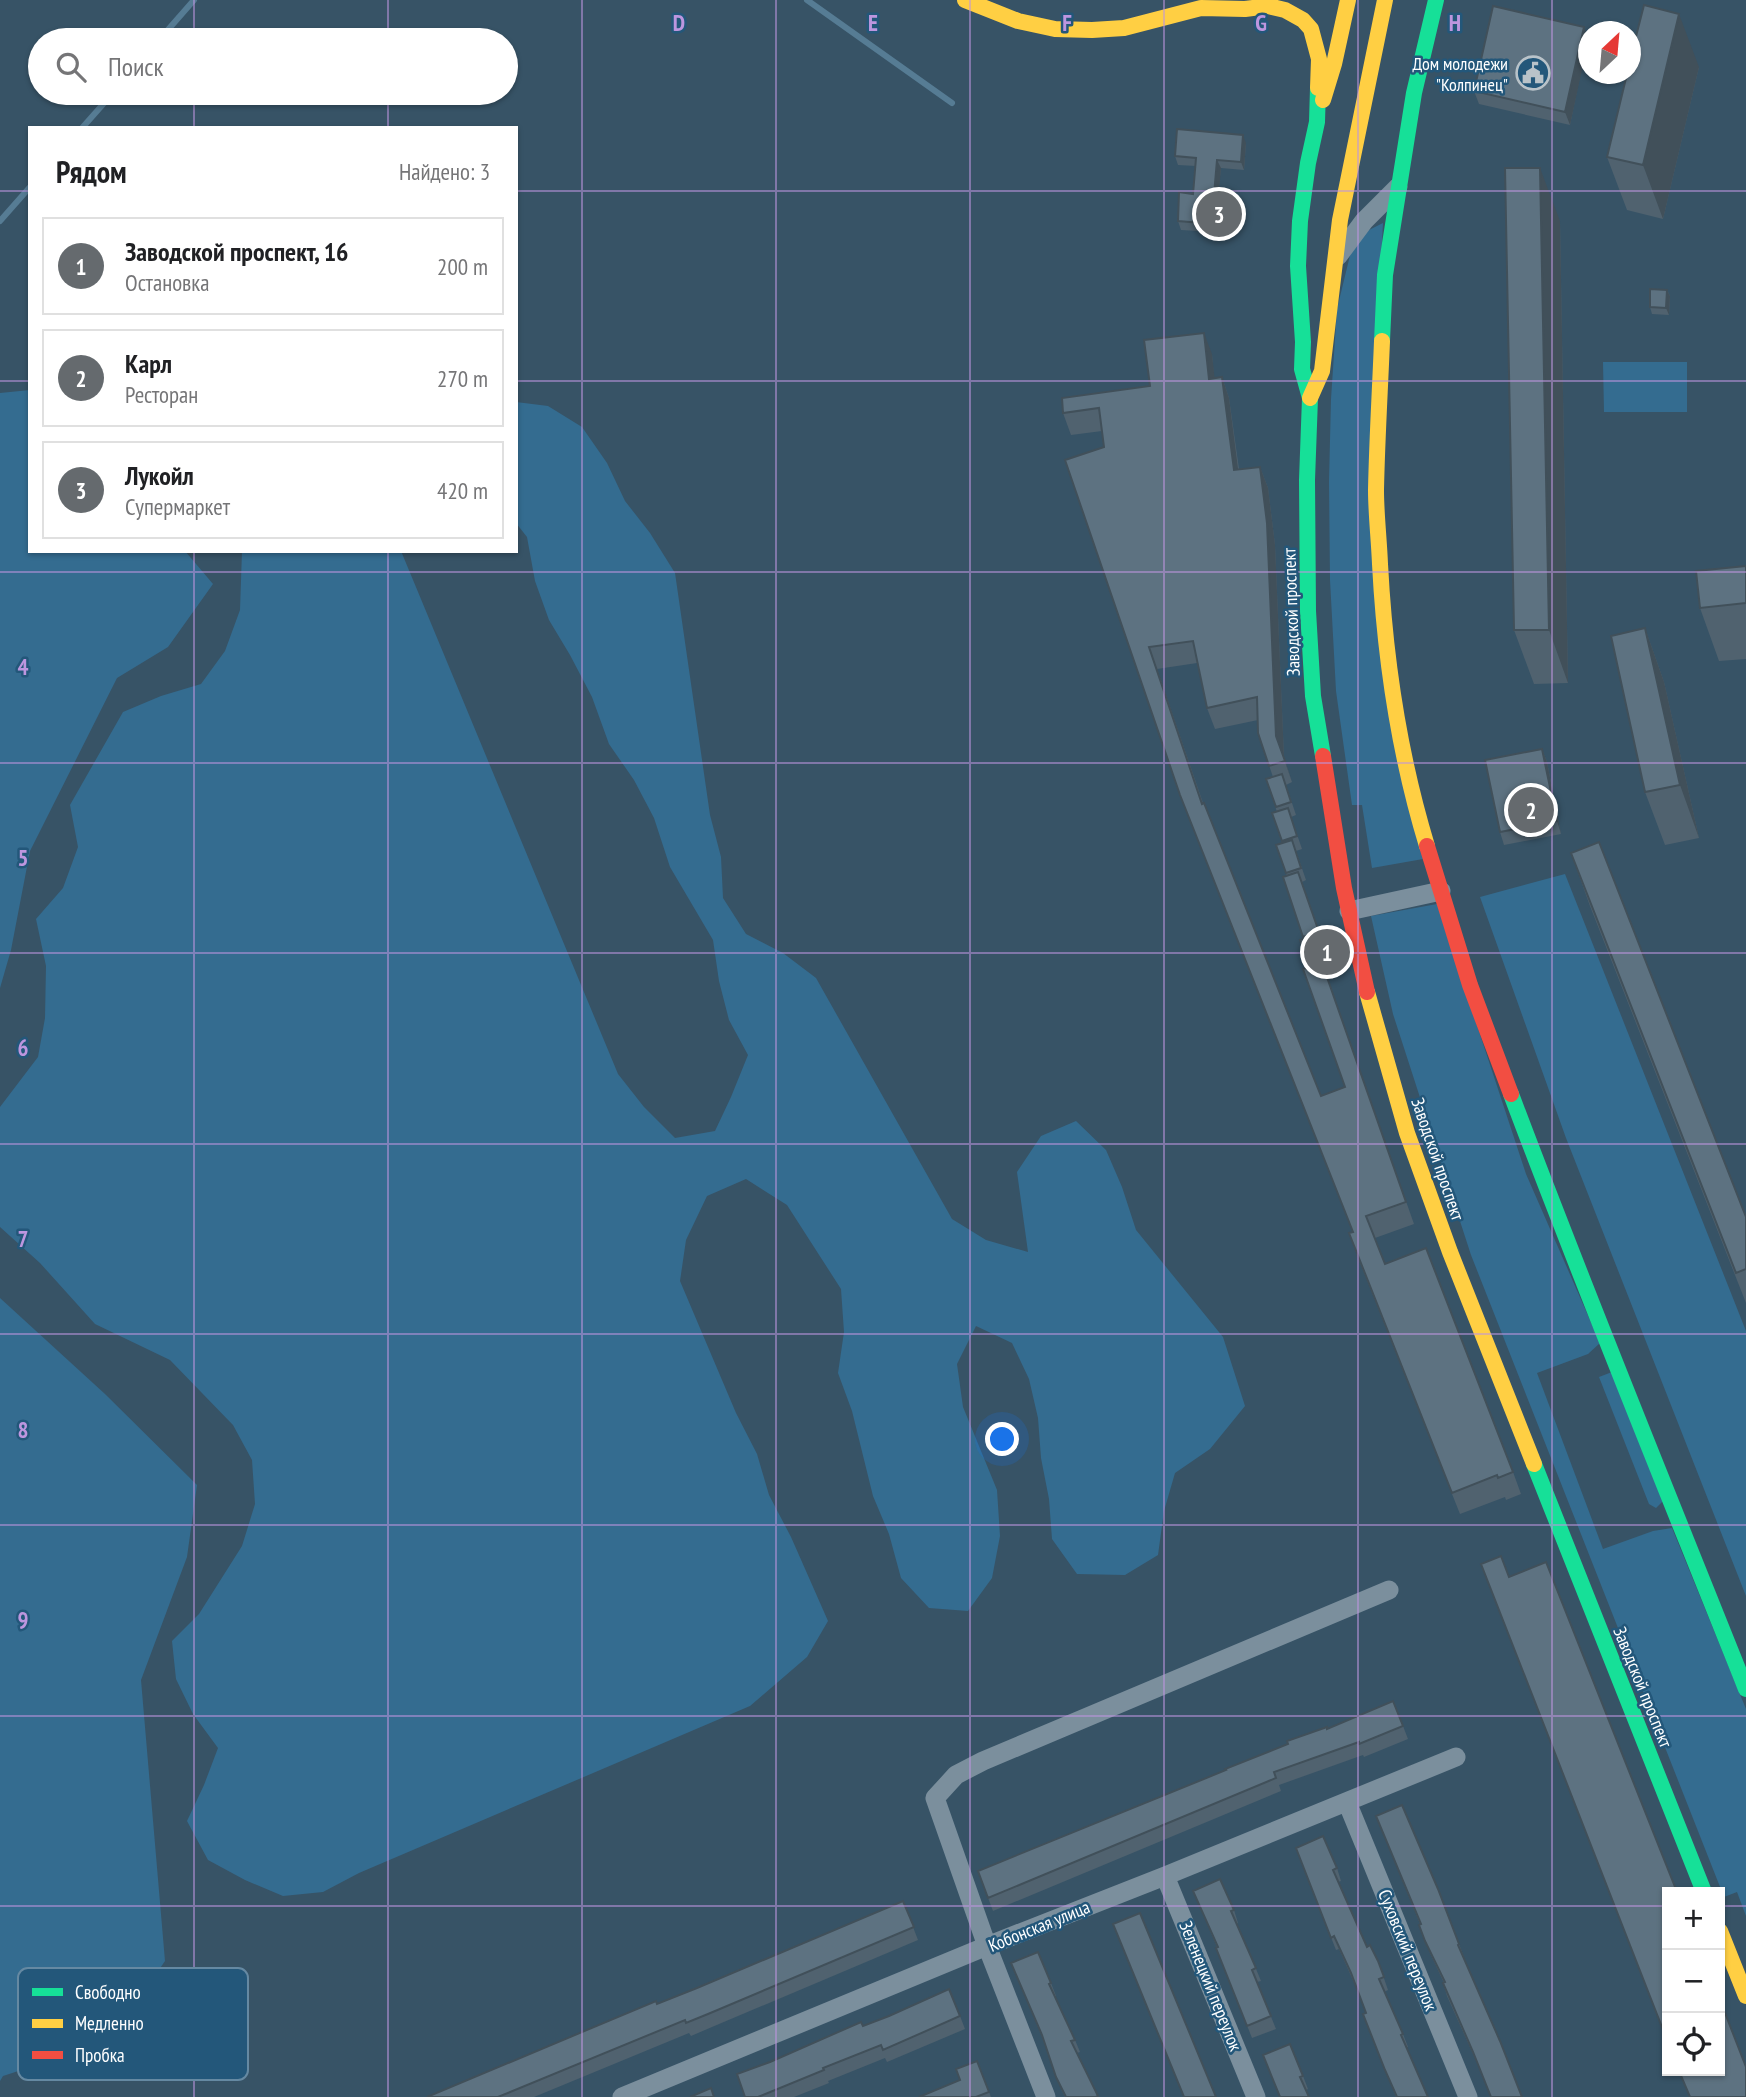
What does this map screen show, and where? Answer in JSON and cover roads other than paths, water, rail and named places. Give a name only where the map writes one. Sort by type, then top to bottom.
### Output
[{"type":"main road","points":[[965,0],[1018,21],[1055,29],[1092,30],[1124,28],[1222,0]]},
{"type":"main road","name":"Заводской проспект","points":[[1348,0],[1308,163],[1297,266],[1303,342],[1302,369],[1310,398],[1307,480],[1309,645],[1320,748],[1349,911],[1373,1020],[1407,1133],[1450,1252],[1702,1887]]},
{"type":"main road","name":"Заводской проспект","points":[[1310,398],[1322,371],[1331,316],[1340,220],[1385,0]]},
{"type":"main road","points":[[1436,0],[1414,93],[1384,288],[1376,492],[1391,688],[1401,745],[1413,799],[1470,985],[1559,1223],[1746,1689]]},
{"type":"main road","points":[[1201,8],[1245,9],[1268,6],[1285,10],[1303,20],[1311,29],[1319,58],[1317,122]]},
{"type":"main road","points":[[1725,1944],[1746,1996]]},
{"type":"street","points":[[1336,260],[1364,221],[1398,187]]},
{"type":"street","points":[[1349,911],[1441,891]]},
{"type":"street","points":[[1046,2097],[987,1947],[936,1798],[956,1775],[983,1761],[1389,1590]]},
{"type":"street","name":"Кобонская улица","points":[[622,2097],[1456,1757]]},
{"type":"street","name":"Суховский переулок","points":[[1347,1802],[1468,2097]]},
{"type":"street","name":"Зеленецкий переулок","points":[[1166,1876],[1256,2097]]},
{"type":"waterway","points":[[170,28],[194,0]]},
{"type":"waterway","points":[[807,0],[952,103]]},
{"type":"waterway","points":[[84,126],[102,105]]},
{"type":"waterway","points":[[0,221],[28,189]]},
{"type":"place","name":"Дом молодежи \"Колпинец\"","points":[[1533,73]]},
{"type":"place","name":"Лукойл","points":[[1219,214]]},
{"type":"place","name":"Карл","points":[[1531,810]]},
{"type":"place","name":"Заводской проспект, 16","points":[[1327,952]]}]
